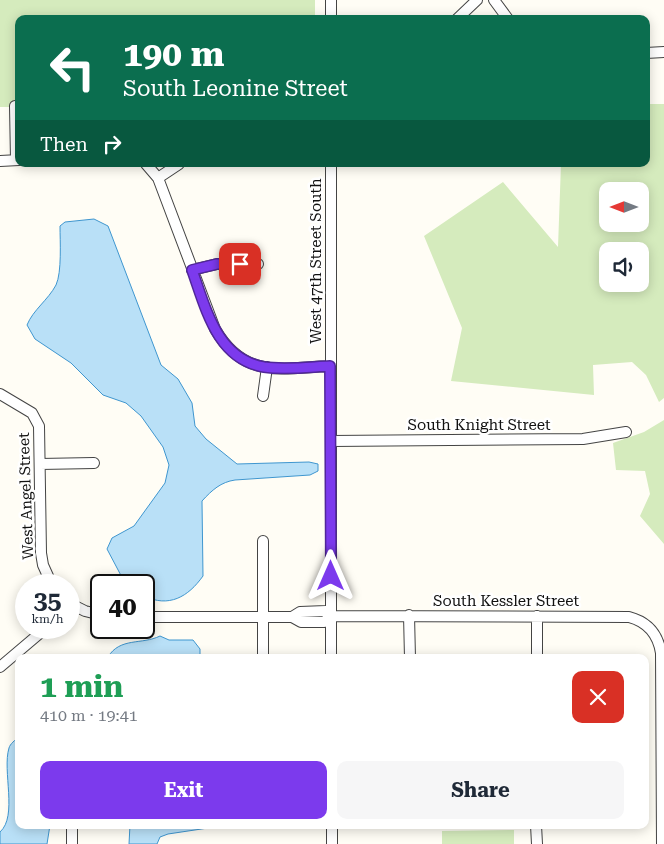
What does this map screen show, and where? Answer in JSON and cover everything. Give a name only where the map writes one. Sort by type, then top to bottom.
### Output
[{"type":"street","points":[[331,0],[331,15]]},
{"type":"street","points":[[461,15],[477,0]]},
{"type":"street","points":[[494,0],[505,15]]},
{"type":"street","points":[[650,53],[664,52]]},
{"type":"street","points":[[0,161],[15,160]]},
{"type":"street","points":[[149,167],[158,178],[215,329],[227,349],[245,362],[266,367],[330,366]]},
{"type":"street","points":[[158,178],[174,167]]},
{"type":"street","name":"West 47th Street South","points":[[331,167],[331,654]]},
{"type":"street","points":[[192,270],[217,264],[258,264]]},
{"type":"street","points":[[263,396],[266,367]]},
{"type":"street","name":"West Angel Street","points":[[0,394],[26,409],[36,419],[40,433],[41,553],[47,574]]},
{"type":"street","name":"South Knight Street","points":[[331,441],[583,439],[626,432]]},
{"type":"street","points":[[40,464],[94,463]]},
{"type":"street","points":[[263,542],[263,654]]},
{"type":"street","name":"South Kessler Street","points":[[155,617],[292,616],[300,612],[326,611],[331,616],[537,616],[629,617],[638,619],[652,630],[661,653],[662,844]]},
{"type":"street","points":[[409,615],[410,654]]},
{"type":"street","points":[[537,616],[537,654]]},
{"type":"street","points":[[15,654],[33,639]]},
{"type":"street","points":[[0,667],[15,654]]},
{"type":"street","points":[[72,829],[72,844]]},
{"type":"street","points":[[332,829],[332,844]]},
{"type":"street","points":[[536,829],[536,844]]},
{"type":"green space","points":[[0,0],[315,0],[315,15],[15,15],[15,107],[0,107]]},
{"type":"green space","points":[[650,104],[664,104],[664,398],[659,402],[646,375],[632,362],[593,365],[594,395],[451,381],[462,328],[424,236],[503,182],[558,247],[561,167],[650,167]]},
{"type":"green space","points":[[664,420],[664,544],[640,516],[650,494],[645,471],[616,470],[613,443],[644,432]]},
{"type":"green space","points":[[514,830],[514,844],[442,844],[442,831]]},
{"type":"water","points":[[94,219],[108,226],[161,365],[178,379],[192,403],[195,426],[206,439],[237,464],[309,462],[318,464],[318,471],[310,475],[235,480],[217,487],[209,493],[202,501],[203,576],[191,590],[177,598],[162,601],[155,599],[155,574],[120,574],[107,549],[112,538],[134,526],[165,483],[169,465],[163,447],[141,416],[126,403],[103,395],[71,363],[35,339],[27,325],[56,285],[59,272],[60,226],[65,222]]},
{"type":"water","points":[[160,636],[169,640],[193,640],[200,649],[200,654],[110,654],[125,644],[155,639]]},
{"type":"water","points":[[15,741],[15,829],[49,829],[47,844],[0,844],[0,832],[5,825],[8,815],[7,758]]},
{"type":"water","points":[[130,829],[201,829],[168,834],[160,837],[157,844],[129,844]]},
{"type":"route","points":[[240,264],[217,264],[202,266],[192,270],[215,329],[227,349],[234,356],[245,362],[266,367],[330,366],[331,576]]}]
